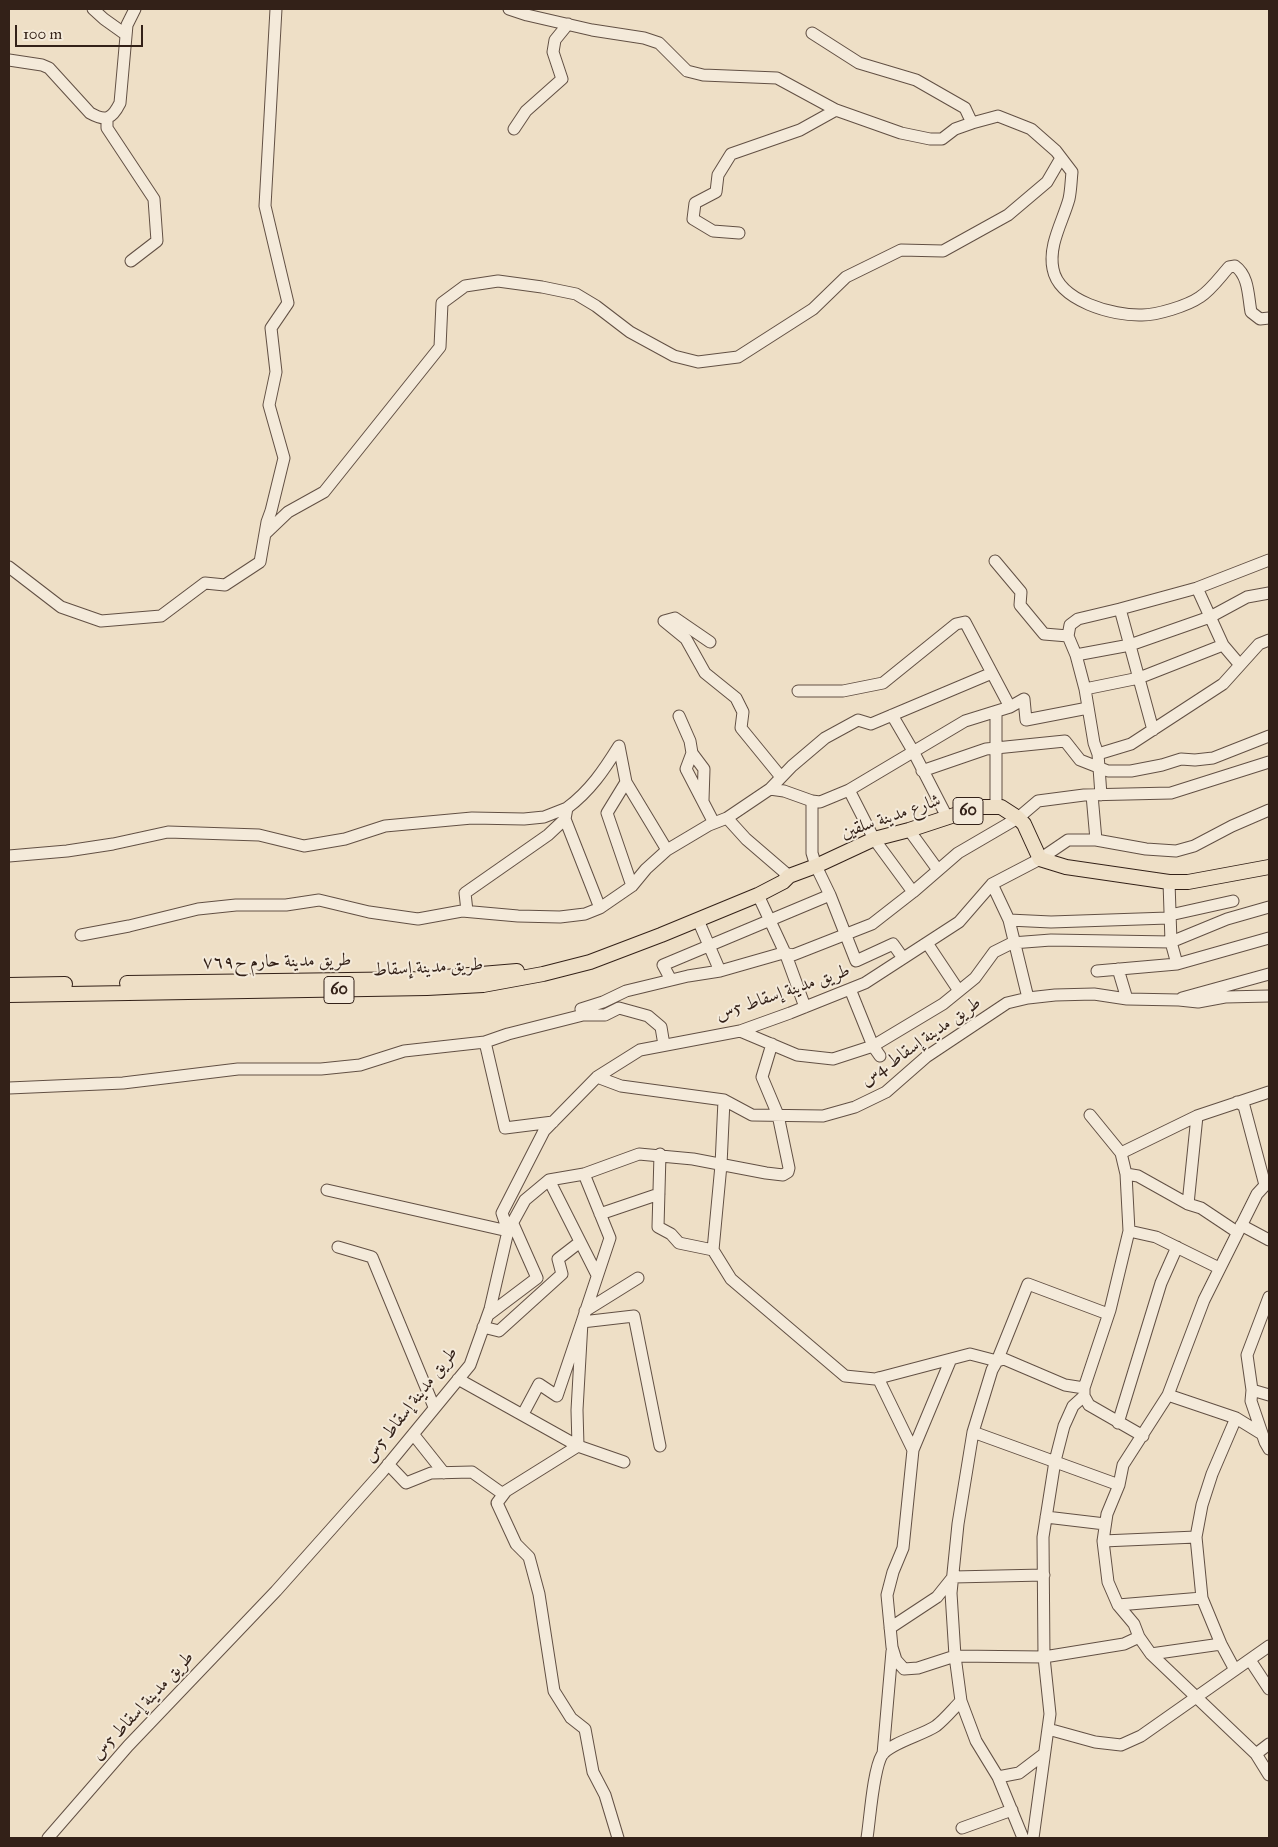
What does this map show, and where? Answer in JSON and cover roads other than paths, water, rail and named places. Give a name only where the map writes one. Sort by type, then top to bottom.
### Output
[{"type":"main road","name":"شارع مدينة سلقين","points":[[661,935],[758,895],[783,882],[788,876],[816,866],[874,839],[979,808],[996,807]]},
{"type":"main road","name":"60","points":[[996,807],[1001,807],[1018,818]]},
{"type":"main road","points":[[1018,818],[1024,824],[1040,859],[1066,867],[1169,882],[1188,882],[1269,867]]},
{"type":"main road","name":"طريق مدينة حارم ح٧٦٩","points":[[9,985],[421,979],[515,972],[586,958],[661,935]]},
{"type":"main road","name":"طريق مدينة إسقاط","points":[[9,995],[101,992],[339,990],[483,985],[543,974],[590,962],[661,935]]},
{"type":"street","points":[[93,9],[126,34]]},
{"type":"street","points":[[9,60],[42,65],[49,68],[90,113],[98,118],[107,118],[115,113],[120,103],[127,25],[135,9]]},
{"type":"street","points":[[9,567],[61,607],[101,621],[161,616],[205,583],[225,585],[260,562],[284,458],[269,405],[276,372],[271,328],[288,303],[266,206],[276,9]]},
{"type":"street","points":[[509,9],[530,12],[568,24],[644,38],[659,43],[688,71],[703,74],[777,78],[836,110],[901,133],[930,139],[942,139],[955,129],[972,122],[998,116],[1031,129],[1056,151],[1072,172],[1069,197],[1051,252],[1053,270],[1064,290],[1086,303],[1117,313],[1143,315],[1174,308],[1200,298],[1229,267],[1235,266],[1241,271],[1246,284],[1251,312],[1260,318],[1269,318]]},
{"type":"street","points":[[514,129],[526,111],[562,79],[553,52],[555,40],[568,24]]},
{"type":"street","points":[[812,34],[859,64],[916,80],[965,108],[972,122]]},
{"type":"street","points":[[739,233],[713,231],[693,219],[695,203],[716,192],[718,175],[731,154],[800,130],[836,110]]},
{"type":"street","points":[[107,118],[107,128],[154,199],[157,241],[131,261]]},
{"type":"street","points":[[266,533],[288,512],[324,492],[440,347],[442,303],[465,286],[498,281],[576,294],[596,306],[630,332],[674,356],[698,362],[738,358],[813,309],[846,277],[901,250],[942,251],[1008,215],[1047,182],[1061,158]]},
{"type":"street","points":[[1096,840],[1098,754],[1094,743],[1085,689],[1076,656],[1068,636],[1070,625],[1078,619],[1120,610],[1197,588],[1269,560]]},
{"type":"street","points":[[995,561],[1021,592],[1020,605],[1044,634],[1068,636]]},
{"type":"street","points":[[1197,588],[1223,645],[1240,665]]},
{"type":"street","points":[[1076,656],[1130,645],[1210,617],[1247,597],[1269,593]]},
{"type":"street","points":[[1120,610],[1153,730]]},
{"type":"street","points":[[710,642],[675,618],[664,621],[686,639],[705,673],[736,698],[743,712],[741,728],[781,777]]},
{"type":"street","points":[[798,691],[843,691],[883,683],[956,624],[965,622],[1010,707]]},
{"type":"street","points":[[1098,754],[1130,744],[1223,684],[1259,644],[1269,640]]},
{"type":"street","points":[[1085,689],[1139,678],[1223,645]]},
{"type":"street","points":[[80,935],[129,926],[198,908],[286,904],[320,900],[369,912],[418,919],[462,911],[518,916],[560,917],[585,914],[600,908],[632,886],[646,869],[667,850],[714,823],[727,818],[770,789],[792,766],[825,738],[858,720],[871,724],[992,674]]},
{"type":"street","points":[[770,789],[784,791],[820,802],[849,790],[965,721],[1010,707],[1024,699],[1026,720],[1088,708]]},
{"type":"street","points":[[996,712],[996,807]]},
{"type":"street","points":[[892,715],[947,817]]},
{"type":"street","points":[[679,716],[690,740],[692,753],[704,769],[703,802]]},
{"type":"street","points":[[922,771],[986,749],[1065,741],[1080,760],[1087,764],[1108,771],[1131,771],[1181,759],[1213,758],[1269,736]]},
{"type":"street","points":[[468,911],[465,893],[548,835],[602,774],[619,746],[626,782],[667,850]]},
{"type":"street","points":[[692,753],[686,769],[714,823]]},
{"type":"street","points":[[583,1016],[581,1010],[626,991],[670,980],[720,971],[783,953],[793,955],[846,935],[878,920],[958,853],[1018,818],[1038,801],[1097,795],[1171,793],[1269,762]]},
{"type":"street","points":[[626,782],[607,813],[632,886]]},
{"type":"street","points":[[849,790],[874,839],[913,892]]},
{"type":"street","points":[[812,801],[812,853],[856,962],[892,944],[903,958]]},
{"type":"street","name":"طريق مدينة إسقاط 5س","points":[[48,1838],[128,1746],[276,1591],[388,1464],[470,1365],[488,1315],[510,1227],[502,1213],[544,1131],[597,1077],[640,1050],[740,1030],[865,983],[959,922],[992,884],[1040,859],[1068,840],[1096,840],[1146,849],[1176,850],[1194,846],[1232,826],[1269,810]]},
{"type":"street","points":[[9,856],[67,851],[113,844],[168,832],[259,835],[304,846],[345,839],[385,826],[472,818],[524,819],[566,814]]},
{"type":"street","points":[[566,814],[600,908]]},
{"type":"street","points":[[727,818],[746,839],[788,876]]},
{"type":"street","points":[[909,830],[938,870]]},
{"type":"street","points":[[1169,882],[1171,942],[1177,964]]},
{"type":"street","points":[[992,884],[1009,920],[1028,998]]},
{"type":"street","points":[[758,895],[786,955],[805,1007]]},
{"type":"street","points":[[670,980],[663,965],[830,895]]},
{"type":"street","points":[[1009,920],[1051,922],[1168,918],[1170,915],[1233,901]]},
{"type":"street","points":[[740,1030],[797,1055],[833,1059],[877,1051],[936,1009],[975,978],[994,952],[1015,943],[1051,940],[1171,942],[1227,919],[1269,907]]},
{"type":"street","points":[[698,920],[720,971]]},
{"type":"street","points":[[1051,922],[1051,940]]},
{"type":"street","points":[[1097,971],[1177,964],[1269,938]]},
{"type":"street","points":[[927,943],[959,991]]},
{"type":"street","points":[[1118,969],[1127,999]]},
{"type":"street","points":[[1179,1000],[1184,996],[1269,974]]},
{"type":"street","points":[[850,989],[877,1051]]},
{"type":"street","name":"طريق مدينة إسقاط 4س","points":[[597,1077],[621,1086],[724,1100],[752,1115],[822,1116],[855,1107],[886,1092],[926,1057],[1007,1003],[1028,998],[1094,994],[1127,999],[1198,1002],[1225,997],[1269,996]]},
{"type":"street","points":[[9,1088],[123,1083],[238,1069],[321,1069],[360,1066],[404,1050],[484,1042],[583,1016],[605,1015],[619,1008],[648,1016],[661,1027],[664,1045]]},
{"type":"street","points":[[484,1042],[505,1128],[553,1122]]},
{"type":"street","points":[[510,1227],[525,1200],[549,1180],[584,1174],[639,1154],[660,1154],[766,1173],[783,1175],[788,1172],[789,1168],[778,1115],[762,1077],[772,1044]]},
{"type":"street","points":[[1121,1153],[1197,1116],[1269,1092]]},
{"type":"street","points":[[724,1100],[721,1164],[713,1250],[731,1279],[845,1376],[878,1378],[970,1354],[998,1361],[1004,1359],[1084,1392],[1089,1405],[1143,1436]]},
{"type":"street","points":[[1237,1102],[1244,1106],[1267,1183],[1257,1194],[1204,1300],[1168,1395],[1123,1465],[1119,1485],[1107,1514],[1103,1541],[1108,1582],[1118,1605],[1134,1624],[1139,1636],[1151,1654],[1256,1754],[1269,1775]]},
{"type":"street","points":[[1033,1838],[1050,1714],[1044,1657],[1043,1537],[1046,1517],[1055,1461],[1064,1426],[1073,1406],[1084,1392],[1108,1314],[1129,1231],[1126,1174],[1121,1153],[1090,1115]]},
{"type":"street","points":[[1188,1204],[1197,1116]]},
{"type":"street","points":[[660,1154],[658,1227],[671,1234],[679,1243],[713,1250]]},
{"type":"street","points":[[523,1414],[539,1384],[557,1396],[610,1238],[584,1174]]},
{"type":"street","points":[[1126,1174],[1138,1176],[1188,1204],[1201,1208],[1239,1228],[1269,1240]]},
{"type":"street","points":[[549,1180],[597,1275]]},
{"type":"street","points":[[327,1190],[510,1227]]},
{"type":"street","points":[[600,1214],[659,1194]]},
{"type":"street","points":[[488,1315],[537,1278],[510,1227]]},
{"type":"street","points":[[1129,1231],[1156,1237],[1219,1268]]},
{"type":"street","points":[[483,1327],[499,1331],[562,1274],[558,1259],[580,1242]]},
{"type":"street","points":[[338,1247],[372,1257],[434,1408]]},
{"type":"street","points":[[1118,1423],[1162,1283],[1177,1247]]},
{"type":"street","points":[[583,1316],[638,1278]]},
{"type":"street","points":[[1024,1838],[998,1777],[976,1741],[961,1701],[955,1656],[951,1593],[958,1524],[973,1432],[992,1370],[998,1361],[1028,1284],[1108,1314]]},
{"type":"street","points":[[1269,1297],[1248,1355],[1252,1390],[1251,1401],[1262,1434],[1269,1448]]},
{"type":"street","points":[[583,1316],[634,1316],[660,1446]]},
{"type":"street","points":[[578,1446],[577,1410],[583,1316]]},
{"type":"street","points":[[950,1360],[913,1450],[903,1548],[893,1572],[887,1595],[892,1647],[896,1660],[904,1669],[918,1668],[955,1656],[1044,1657],[1124,1644],[1139,1636]]},
{"type":"street","points":[[878,1378],[913,1450]]},
{"type":"street","points":[[458,1379],[578,1446],[624,1462]]},
{"type":"street","points":[[1252,1390],[1269,1395]]},
{"type":"street","points":[[1168,1395],[1236,1418],[1262,1434]]},
{"type":"street","points":[[1235,1670],[1221,1644],[1202,1598],[1196,1537],[1202,1505],[1212,1474],[1236,1418]]},
{"type":"street","points":[[973,1432],[1119,1485]]},
{"type":"street","points":[[413,1434],[444,1473]]},
{"type":"street","points":[[578,1446],[506,1491],[497,1502],[516,1544],[529,1557],[539,1594],[554,1691],[571,1718],[585,1729],[593,1772],[605,1795],[618,1838]]},
{"type":"street","points":[[388,1464],[406,1483],[431,1473],[472,1472],[503,1494]]},
{"type":"street","points":[[1046,1517],[1105,1524]]},
{"type":"street","points":[[1103,1541],[1196,1537]]},
{"type":"street","points":[[952,1577],[1044,1575]]},
{"type":"street","points":[[890,1628],[937,1597],[952,1577]]},
{"type":"street","points":[[1118,1605],[1202,1598]]},
{"type":"street","points":[[1151,1654],[1221,1644]]},
{"type":"street","points":[[1048,1730],[1095,1742],[1121,1745],[1141,1736],[1269,1646]]},
{"type":"street","points":[[867,1838],[875,1780],[882,1754],[892,1647]]},
{"type":"street","points":[[1250,1660],[1269,1689]]},
{"type":"street","points":[[882,1754],[901,1742],[937,1725],[961,1701]]},
{"type":"street","points":[[1256,1754],[1269,1744]]},
{"type":"street","points":[[998,1777],[1019,1773],[1044,1754]]},
{"type":"street","points":[[962,1828],[1012,1810]]}]
